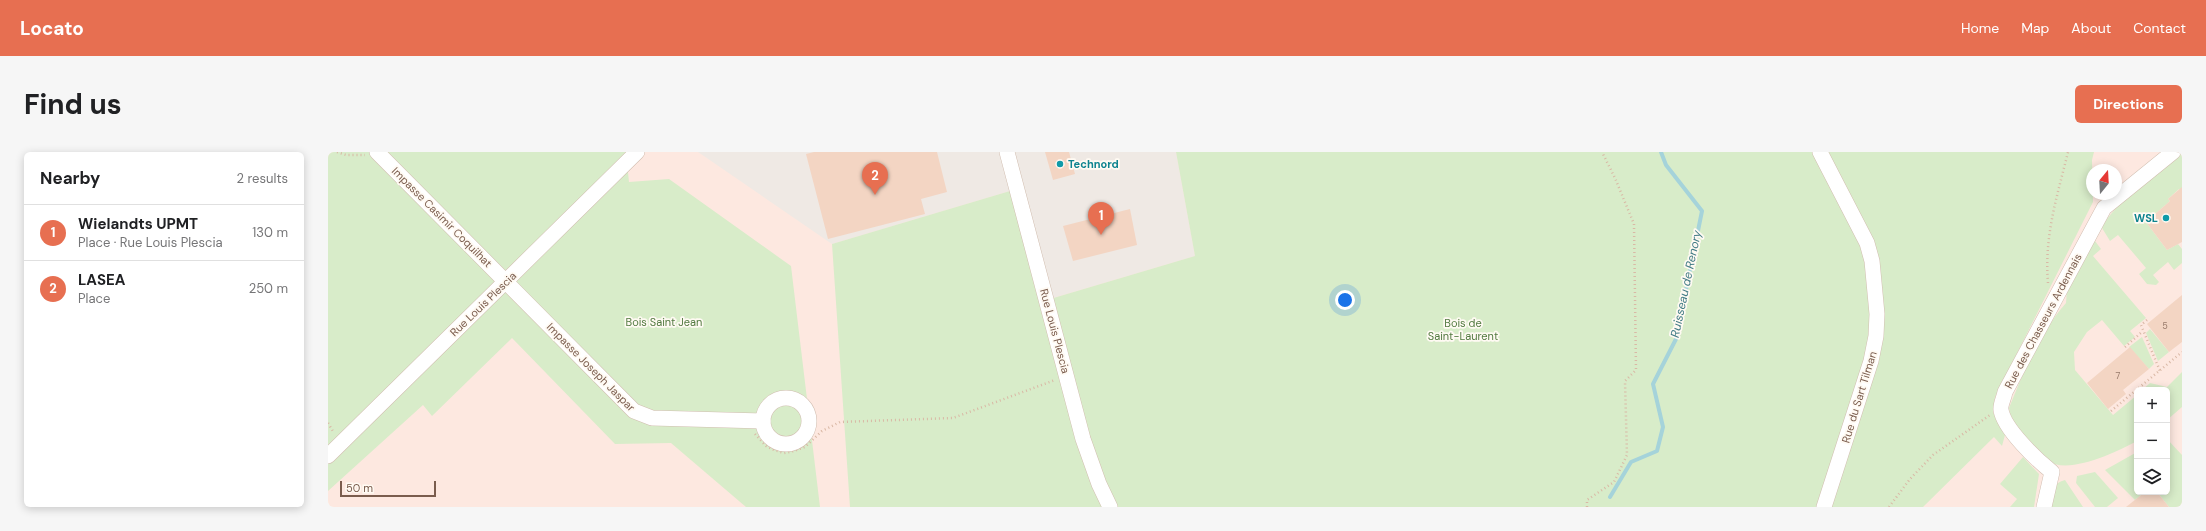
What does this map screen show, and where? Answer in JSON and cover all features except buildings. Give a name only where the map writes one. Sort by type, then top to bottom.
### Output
[{"type":"street","name":"Impasse Casimir Coquilhat","points":[[377,152],[506,282]]},
{"type":"street","name":"Rue Louis Plescia","points":[[328,456],[637,152]]},
{"type":"street","name":"Rue Louis Plescia","points":[[1007,152],[1090,461],[1110,507]]},
{"type":"street","name":"Rue du Sart Tilman","points":[[1820,152],[1867,243],[1872,261],[1877,314],[1876,336],[1871,361],[1824,507]]},
{"type":"street","name":"Rue des Chasseurs Ardennais","points":[[2001,409],[2005,392],[2104,208],[2173,152]]},
{"type":"street","name":"Impasse Joseph Jaspar","points":[[506,282],[634,411],[652,418],[763,421]]},
{"type":"street","points":[[2001,409],[2006,424],[2040,462],[2052,472],[2044,507]]},
{"type":"path","points":[[1587,507],[1587,500],[1614,482],[1627,455],[1625,381],[1636,370],[1634,224],[1615,178],[1602,152]]},
{"type":"path","points":[[2048,286],[2046,257],[2050,225],[2068,152]]},
{"type":"path","points":[[2147,320],[2141,325],[2160,371]]},
{"type":"path","points":[[2125,347],[2143,331]]},
{"type":"path","points":[[2111,412],[2182,352]]},
{"type":"path","points":[[751,430],[766,446],[784,453],[805,446],[822,431],[840,422],[952,418],[1066,376]]},
{"type":"path","points":[[1889,507],[1910,479],[1933,455],[1993,412],[2001,409]]},
{"type":"shaded area","points":[[328,152],[1186,152],[1252,507],[328,507]]},
{"type":"shaded area","points":[[698,152],[1176,152],[1195,256],[1053,298],[1010,191],[832,244]]},
{"type":"shaded area","points":[[2087,152],[2182,152],[2182,507],[1903,507]]},
{"type":"green space","name":"Bois Saint Jean","points":[[328,152],[626,152],[629,182],[669,179],[791,266],[820,507],[746,507],[671,443],[615,444],[512,338],[432,416],[423,405],[328,491]]},
{"type":"green space","name":"Bois de Saint-Laurent","points":[[1176,152],[2094,152],[2092,164],[2086,164],[2086,200],[2093,200],[2093,202],[1995,397],[1993,412],[2005,435],[2002,446],[1994,437],[1923,507],[850,507],[832,244],[1010,191],[1040,302],[1195,256]]},
{"type":"green space","points":[[2182,153],[2182,192],[2179,189],[2168,199],[2170,201],[2146,222],[2167,250],[2178,244],[2182,249],[2182,263],[2174,270],[2168,262],[2153,275],[2159,282],[2156,285],[2147,284],[2139,274],[2146,268],[2118,235],[2110,241],[2102,228],[2115,209],[2150,178]]},
{"type":"green space","points":[[2095,241],[2101,249],[2093,256],[2146,318],[2130,331],[2135,337],[2124,346],[2102,320],[2087,332],[2074,352],[2075,370],[2113,415],[2134,398],[2134,442],[2105,456],[2080,464],[2057,465],[2044,459],[2019,430],[2010,414],[2009,408],[2020,380],[2040,340],[2056,315],[2066,303],[2067,289],[2090,242]]},
{"type":"green space","points":[[2150,329],[2169,352],[2158,361],[2146,333]]},
{"type":"green space","points":[[2142,337],[2154,364],[2149,369],[2129,347]]},
{"type":"green space","points":[[2182,372],[2182,407],[2170,417],[2170,387],[2167,387]]},
{"type":"green space","points":[[2150,383],[2167,387],[2145,387]]},
{"type":"green space","points":[[2170,442],[2182,455],[2182,507],[2169,507],[2159,495],[2170,495]]},
{"type":"green space","points":[[2134,454],[2134,495],[2141,495],[2135,500],[2105,470]]},
{"type":"green space","points":[[2023,457],[2039,474],[2034,507],[2010,507],[2017,499],[2000,484]]},
{"type":"green space","points":[[2095,472],[2118,498],[2107,507],[2095,507],[2076,483],[2077,476]]},
{"type":"green space","points":[[2065,480],[2083,507],[2049,507],[2055,487],[2057,484]]},
{"type":"waterway","name":"Ruisseau de Renory","points":[[1610,497],[1631,462],[1657,451],[1663,427],[1653,384],[1676,339],[1702,211],[1666,165],[1661,152]]},
{"type":"place","name":"Technord","points":[[1060,164]]},
{"type":"place","name":"LASEA","points":[[875,195]]},
{"type":"place","name":"WSL","points":[[2166,218]]},
{"type":"place","name":"Wielandts UPMT","points":[[1101,235]]}]
